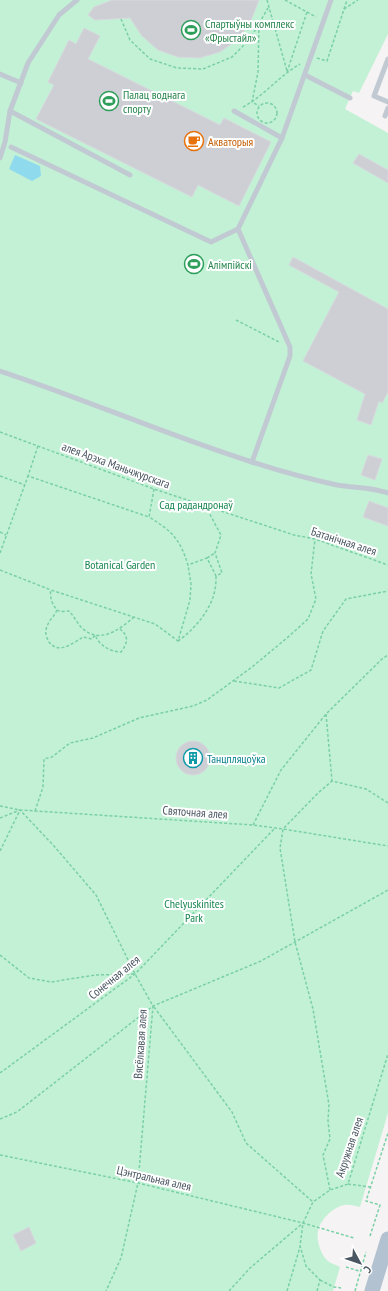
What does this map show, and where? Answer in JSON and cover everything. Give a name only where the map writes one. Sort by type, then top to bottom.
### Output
[{"type":"main road","points":[[372,1291],[388,1238]]},
{"type":"lane","points":[[0,158],[3,137],[10,111],[28,63],[59,16],[77,0]]},
{"type":"lane","points":[[11,147],[211,242],[238,229],[282,138],[331,0]]},
{"type":"lane","points":[[388,59],[374,96],[388,102]]},
{"type":"lane","points":[[0,74],[21,83]]},
{"type":"lane","points":[[305,75],[350,98]]},
{"type":"lane","points":[[384,116],[388,108]]},
{"type":"lane","points":[[10,111],[130,175]]},
{"type":"lane","points":[[234,111],[282,138]]},
{"type":"lane","points":[[238,229],[290,347],[290,356],[252,462]]},
{"type":"lane","points":[[0,371],[252,462],[337,485],[379,490],[388,493]]},
{"type":"path","points":[[266,0],[287,72]]},
{"type":"path","points":[[285,0],[318,18]]},
{"type":"path","points":[[234,111],[252,102],[287,72],[312,56],[327,61],[347,0]]},
{"type":"path","points":[[344,9],[358,0]]},
{"type":"path","points":[[121,19],[130,40],[150,59],[177,68],[203,69],[232,57],[250,39],[268,8]]},
{"type":"path","points":[[287,72],[307,12]]},
{"type":"path","points":[[252,102],[258,72],[259,24]]},
{"type":"path","points":[[252,102],[259,106]]},
{"type":"path","points":[[264,103],[270,103],[274,106],[276,112],[275,117],[271,121],[261,121],[257,116],[259,106],[264,103]]},
{"type":"path","points":[[236,320],[290,347]]},
{"type":"path","name":"алея Арэха Маньчжурскага","points":[[0,432],[154,489],[294,535]]},
{"type":"path","points":[[0,553],[38,446]]},
{"type":"path","points":[[0,476],[25,485]]},
{"type":"path","points":[[28,476],[149,517],[167,528],[183,548],[191,584],[190,600],[178,641]]},
{"type":"path","points":[[149,517],[154,489]]},
{"type":"path","points":[[206,506],[221,535],[215,553],[222,573],[216,576]]},
{"type":"path","points":[[0,532],[6,535]]},
{"type":"path","name":"Батанічная алея","points":[[294,535],[315,539],[388,565]]},
{"type":"path","points":[[35,811],[43,787],[44,760],[70,743],[93,738],[139,718],[193,706],[207,700],[234,681],[308,619],[316,599],[311,574],[315,539]]},
{"type":"path","points":[[188,565],[207,558],[215,553]]},
{"type":"path","points":[[178,641],[188,634],[210,605],[215,590],[216,576],[207,558]]},
{"type":"path","points":[[0,570],[51,590],[155,624],[178,641]]},
{"type":"path","points":[[51,590],[50,593],[52,602],[57,610]]},
{"type":"path","points":[[234,681],[279,688],[311,670],[323,631],[346,599],[388,591]]},
{"type":"path","points":[[57,610],[69,610],[82,627],[91,634],[105,636],[120,629],[134,617]]},
{"type":"path","points":[[57,610],[45,631],[48,641],[54,646],[62,648],[72,645],[83,637],[92,639],[95,635]]},
{"type":"path","points":[[95,635],[97,641],[104,647],[113,652],[121,652],[125,647],[127,639],[125,633],[120,629]]},
{"type":"path","points":[[253,825],[281,770],[326,714],[382,659],[388,655]]},
{"type":"path","points":[[326,714],[332,782]]},
{"type":"path","points":[[330,1190],[323,1155],[330,1139],[328,1121],[329,1105],[313,1009],[296,942],[280,848],[283,828],[318,793],[332,782],[366,789],[388,803]]},
{"type":"path","name":"Святочная алея","points":[[0,806],[20,810],[283,828],[388,846]]},
{"type":"path","points":[[0,818],[20,810]]},
{"type":"path","points":[[0,851],[20,810]]},
{"type":"path","name":"Вясёлкавая алея","points":[[20,810],[54,846],[96,895],[135,974],[153,1006],[138,1183],[121,1258],[106,1291]]},
{"type":"path","name":"Сонечная алея","points":[[0,1073],[135,974],[275,828]]},
{"type":"path","points":[[0,1120],[16,1112],[153,1006],[261,961],[388,890]]},
{"type":"path","points":[[0,955],[30,978],[51,982],[95,975],[135,974]]},
{"type":"path","points":[[153,1006],[232,1112],[246,1143],[313,1202]]},
{"type":"path","name":"Акружная алея","points":[[320,1280],[306,1266],[300,1246],[303,1223],[313,1202],[330,1190],[348,1184],[388,1054]]},
{"type":"path","points":[[370,1236],[380,1205],[366,1201],[388,1133]]},
{"type":"path","name":"Цэнтральная алея","points":[[0,1155],[138,1183],[303,1223],[354,1238]]},
{"type":"path","points":[[348,1184],[370,1187]]},
{"type":"path","points":[[229,1291],[250,1268],[303,1223]]},
{"type":"path","points":[[287,1291],[300,1246]]},
{"type":"path","points":[[355,1291],[366,1252]]},
{"type":"path","points":[[346,1267],[360,1272]]},
{"type":"path","points":[[317,1291],[320,1280],[334,1287],[341,1288]]},
{"type":"green space","points":[[0,0],[388,0],[388,34],[359,93],[353,91],[345,109],[388,133],[388,1113],[360,1207],[352,1205],[340,1206],[326,1216],[319,1227],[318,1241],[323,1255],[329,1262],[340,1267],[333,1291],[0,1291]]},
{"type":"water","points":[[15,155],[40,166],[41,176],[32,181],[9,169]]},
{"type":"building","name":"Спартыўны комплекс «Фрыстайл»","points":[[112,0],[259,0],[250,23],[237,40],[220,52],[199,58],[178,57],[158,50],[142,36],[130,18],[95,20],[88,15],[94,7]]},
{"type":"building","name":"Палац воднага спорту","points":[[84,28],[100,36],[88,59],[220,125],[224,118],[271,142],[239,206],[198,185],[192,197],[36,119],[54,85],[48,82],[69,40],[76,44]]},
{"type":"building","points":[[359,154],[388,170],[388,183],[353,163]]},
{"type":"building","points":[[293,257],[388,309],[388,392],[382,403],[379,401],[371,425],[357,420],[365,394],[303,361],[339,292],[289,265]]},
{"type":"building","points":[[368,455],[382,459],[375,480],[361,475]]},
{"type":"building","points":[[369,501],[388,508],[388,526],[363,517]]},
{"type":"building","name":"Танцпляцоўка","points":[[193,741],[199,742],[205,746],[209,752],[209,764],[205,770],[199,774],[193,775],[187,774],[181,770],[177,764],[176,758],[177,752],[181,746],[187,742]]},
{"type":"building","points":[[29,1227],[36,1243],[21,1251],[13,1235]]},
{"type":"place","name":"Спартыўны комплекс «Фрыстайл»","points":[[191,30]]},
{"type":"place","name":"Палац воднага спорту","points":[[109,101]]},
{"type":"place","name":"Акваторыя","points":[[194,141]]},
{"type":"place","name":"Алімпійскі","points":[[194,264]]},
{"type":"place","name":"Танцпляцоўка","points":[[193,758]]},
{"type":"park label","name":"Сад радандронаў","points":[[196,504]]},
{"type":"park label","name":"Botanical Garden","points":[[120,564]]},
{"type":"park label","name":"Chelyuskinites Park","points":[[194,910]]}]
